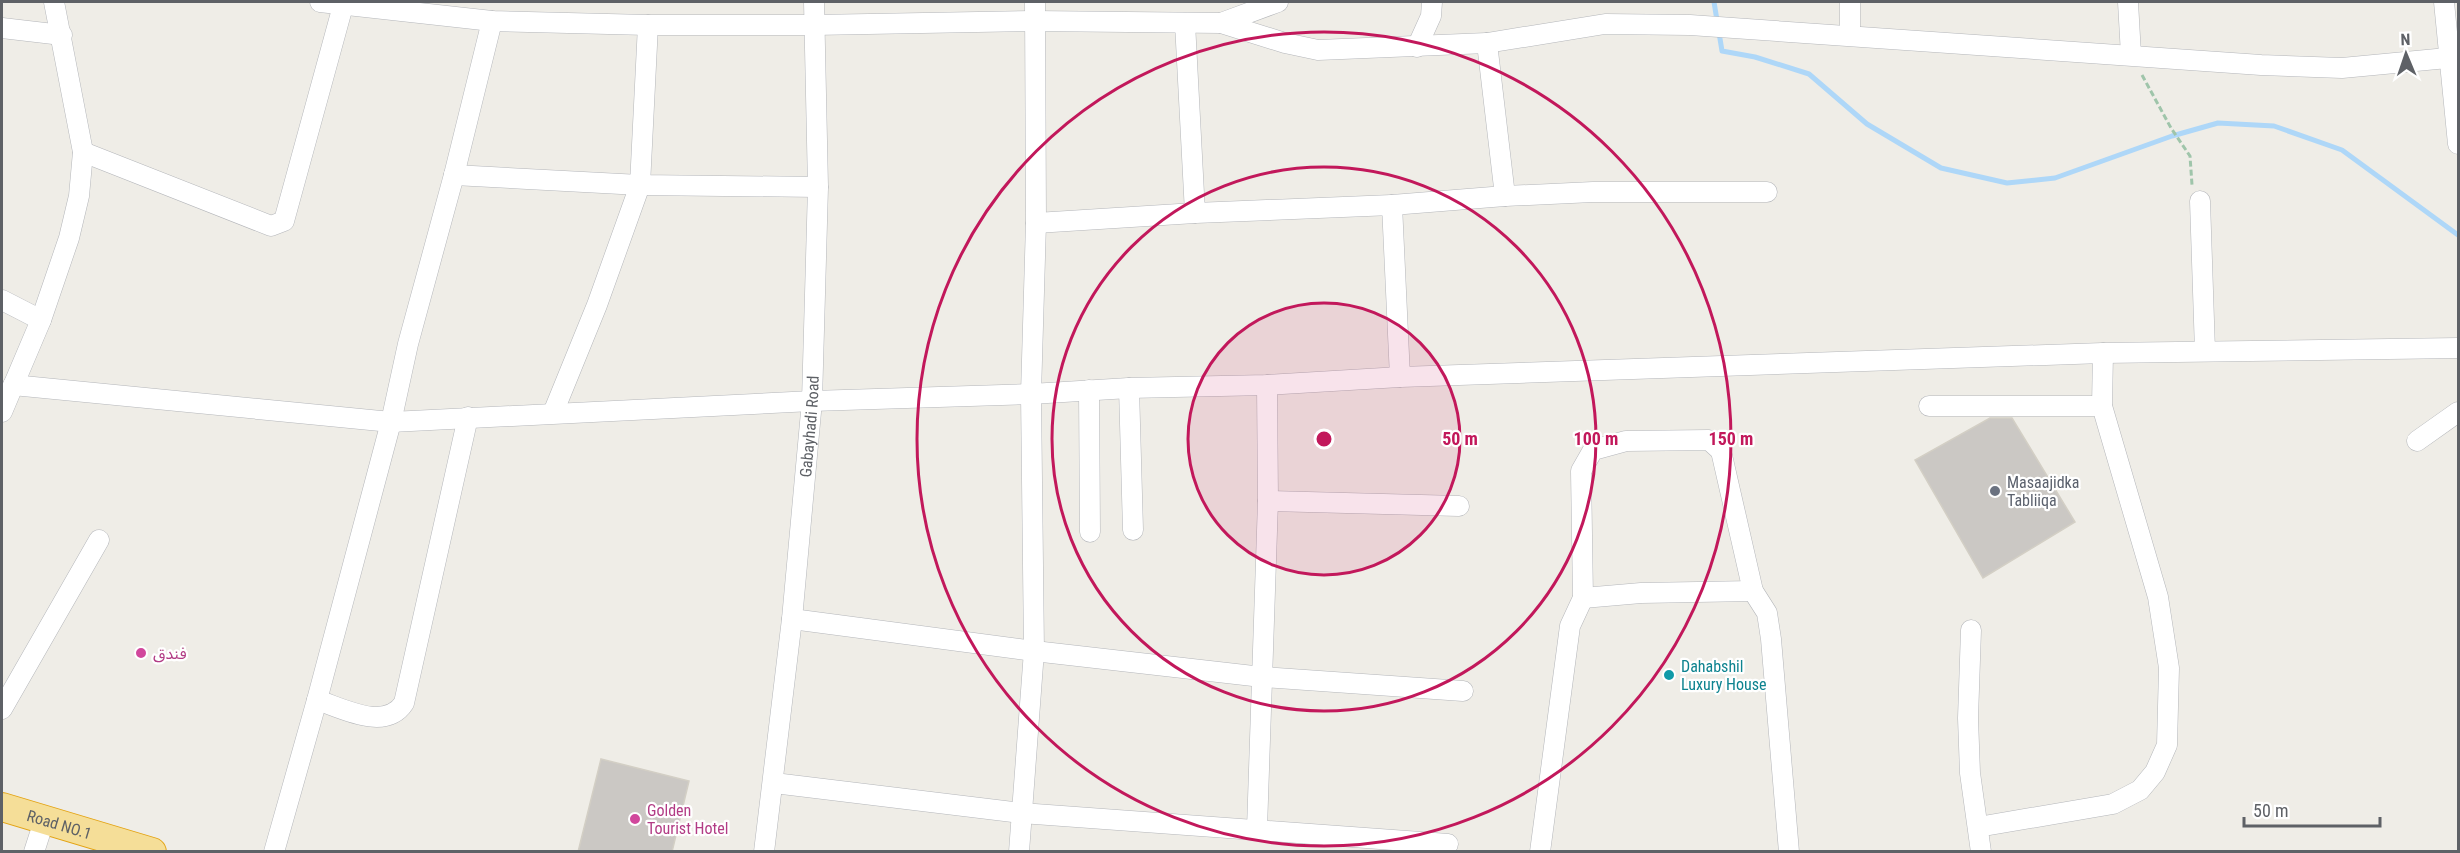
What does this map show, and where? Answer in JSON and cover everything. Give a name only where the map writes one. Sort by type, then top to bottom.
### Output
[{"type":"highway","name":"Road NO.1","points":[[2,807],[152,852]]},
{"type":"street","points":[[2,412],[41,320],[69,238],[79,196],[83,152],[54,2]]},
{"type":"street","points":[[320,2],[492,21],[648,25],[814,25],[1035,11],[1185,23],[1221,23],[1285,43],[1318,50],[1487,43],[1605,24],[1742,27],[2261,65],[2342,68],[2453,57]]},
{"type":"street","name":"Gabayhadi Road","points":[[764,852],[792,619],[812,401],[818,187],[814,2]]},
{"type":"street","points":[[1221,23],[1278,2]]},
{"type":"street","points":[[1417,47],[1431,16],[1432,2]]},
{"type":"street","points":[[1850,2],[1850,35]]},
{"type":"street","points":[[2128,2],[2131,55]]},
{"type":"street","points":[[2444,2],[2453,57],[2458,144]]},
{"type":"street","points":[[83,152],[271,226],[278,225],[284,221],[344,3]]},
{"type":"street","points":[[1019,852],[1034,651],[1031,394],[1036,223],[1035,11]]},
{"type":"street","points":[[274,852],[391,422],[408,344],[454,175],[492,21]]},
{"type":"street","points":[[1185,23],[1195,213]]},
{"type":"street","points":[[552,413],[597,305],[640,185],[648,25]]},
{"type":"street","points":[[2,28],[62,35]]},
{"type":"street","points":[[1487,43],[1505,196]]},
{"type":"street","points":[[454,175],[640,185],[818,187]]},
{"type":"street","points":[[1036,223],[1195,213],[1392,205],[1593,192],[1767,192]]},
{"type":"street","points":[[2200,201],[2205,351]]},
{"type":"street","points":[[1392,205],[1400,377]]},
{"type":"street","points":[[2,300],[41,320]]},
{"type":"street","points":[[13,385],[391,422],[812,401],[1031,394],[1129,388],[1267,385],[1400,377],[2103,353],[2458,348]]},
{"type":"street","points":[[1978,827],[2113,804],[2140,790],[2155,772],[2167,745],[2169,668],[2158,597],[2102,406],[2103,353]]},
{"type":"street","points":[[1257,829],[1268,501],[1267,385]]},
{"type":"street","points":[[1129,388],[1132,530]]},
{"type":"street","points":[[1089,390],[1090,532]]},
{"type":"street","points":[[1929,406],[2102,406]]},
{"type":"street","points":[[2417,441],[2458,412]]},
{"type":"street","points":[[317,700],[372,718],[393,714],[404,703],[468,417]]},
{"type":"street","points":[[1540,852],[1570,626],[1583,598],[1581,471],[1593,450],[1626,441],[1710,440],[1721,451],[1753,591],[1767,613],[1789,852]]},
{"type":"street","points":[[1268,501],[1460,506]]},
{"type":"street","points":[[2,709],[99,540]]},
{"type":"street","points":[[1583,598],[1652,592],[1753,591]]},
{"type":"street","points":[[792,619],[1034,651],[1262,677],[1463,691]]},
{"type":"street","points":[[1971,630],[1969,751],[1981,852]]},
{"type":"street","points":[[774,783],[1021,813],[1257,829],[1294,843],[1448,844]]},
{"type":"street","points":[[34,852],[44,821]]},
{"type":"path","points":[[2131,55],[2171,128],[2190,156],[2192,193],[2200,201]]},
{"type":"building","name":"Masaajidka Tabliiqa","points":[[1990,418],[2012,418],[2075,522],[1983,578],[1915,460]]},
{"type":"building","name":"Golden Tourist Hotel","points":[[601,759],[689,781],[672,852],[578,852]]},
{"type":"waterway","points":[[1714,2],[1722,51],[1755,57],[1809,74],[1867,124],[1941,168],[2007,183],[2055,178],[2172,136],[2218,123],[2274,126],[2342,150],[2458,235]]},
{"type":"place","name":"Masaajidka Tabliiqa","points":[[1995,491]]},
{"type":"place","name":"فندق","points":[[141,653]]},
{"type":"place","name":"Dahabshil Luxury House","points":[[1669,675]]},
{"type":"place","name":"Golden Tourist Hotel","points":[[635,819]]}]
